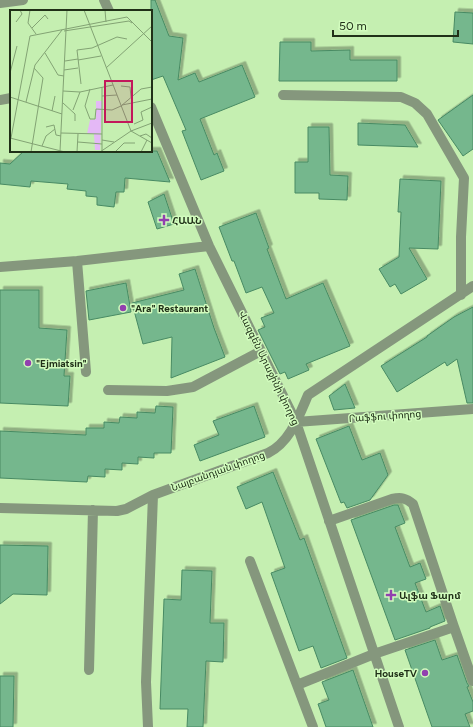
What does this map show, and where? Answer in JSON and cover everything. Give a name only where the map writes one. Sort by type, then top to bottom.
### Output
[{"type":"street","points":[[0,3],[23,0]]},
{"type":"street","points":[[104,0],[109,10]]},
{"type":"street","points":[[283,95],[401,97],[415,103],[428,114],[464,178],[461,237],[461,294]]},
{"type":"street","points":[[0,100],[10,98]]},
{"type":"street","name":"Վազգեն Արաջինի փողոց","points":[[152,109],[209,246],[296,422],[399,727]]},
{"type":"street","points":[[0,267],[77,261],[209,246]]},
{"type":"street","points":[[77,261],[86,372]]},
{"type":"street","name":"Նալբանդյան փողոց","points":[[0,508],[126,510],[153,495],[268,453],[279,446],[296,422],[308,395],[473,286]]},
{"type":"street","points":[[108,390],[167,391],[192,387],[261,351]]},
{"type":"street","name":"Րաֆֆու փողոց","points":[[296,422],[473,409]]},
{"type":"street","points":[[148,727],[146,682],[153,495]]},
{"type":"street","points":[[329,521],[399,497],[408,499],[413,504],[473,681]]},
{"type":"street","points":[[89,670],[93,510]]},
{"type":"street","points":[[250,561],[313,727]]},
{"type":"street","points":[[297,685],[374,654],[454,627]]},
{"type":"building","points":[[151,0],[155,0],[169,36],[183,38],[178,80],[195,73],[199,82],[242,65],[255,97],[200,119],[214,155],[217,153],[224,171],[201,180],[182,131],[186,130],[163,76],[152,80]]},
{"type":"building","points":[[455,12],[473,13],[473,44],[453,42]]},
{"type":"building","points":[[280,42],[311,42],[311,51],[350,50],[350,60],[397,60],[397,81],[279,81]]},
{"type":"building","points":[[473,95],[473,149],[463,156],[438,120]]},
{"type":"building","points":[[358,123],[405,125],[418,147],[358,145]]},
{"type":"building","points":[[308,127],[329,127],[330,175],[348,176],[347,200],[319,199],[319,193],[295,193],[295,162],[308,162]]},
{"type":"building","points":[[157,151],[170,182],[125,178],[124,192],[116,192],[114,207],[97,205],[97,197],[86,196],[86,191],[67,189],[68,184],[31,181],[30,187],[0,184],[0,163],[10,164],[23,152]]},
{"type":"building","points":[[400,179],[441,181],[438,249],[409,248],[427,279],[401,294],[395,284],[390,287],[379,269],[399,257],[401,212],[398,212]]},
{"type":"building","points":[[164,194],[174,224],[157,229],[148,202]]},
{"type":"building","points":[[256,213],[269,248],[267,249],[286,299],[323,283],[350,346],[306,364],[309,370],[288,379],[285,372],[280,374],[258,330],[265,327],[261,318],[274,313],[262,287],[246,293],[219,227]]},
{"type":"building","points":[[195,269],[225,357],[171,378],[172,337],[143,344],[132,303],[184,290],[179,274]]},
{"type":"building","points":[[126,283],[131,312],[89,320],[86,291]]},
{"type":"building","points":[[0,290],[39,290],[39,328],[67,330],[64,376],[70,376],[68,406],[0,403]]},
{"type":"building","points":[[473,307],[473,403],[467,403],[457,359],[447,366],[445,362],[397,392],[381,366],[427,337],[454,317]]},
{"type":"building","points":[[345,384],[355,408],[334,410],[329,396]]},
{"type":"building","points":[[156,406],[173,407],[171,453],[154,453],[154,458],[138,457],[138,464],[122,463],[122,470],[105,469],[105,477],[88,476],[87,482],[0,478],[0,431],[86,435],[86,428],[104,428],[104,422],[119,423],[120,417],[137,418],[137,412],[155,413]]},
{"type":"building","points":[[254,406],[265,437],[200,461],[194,445],[219,435],[213,421]]},
{"type":"building","points":[[349,426],[362,460],[380,453],[388,475],[370,500],[347,508],[344,502],[341,503],[316,439]]},
{"type":"building","points":[[273,472],[300,540],[304,538],[347,658],[321,668],[313,646],[299,651],[271,573],[285,568],[262,502],[246,509],[237,487]]},
{"type":"building","points":[[394,505],[398,505],[405,523],[395,527],[410,567],[420,563],[426,579],[415,583],[426,612],[440,606],[445,621],[430,628],[395,640],[351,520]]},
{"type":"building","points":[[0,545],[48,546],[47,595],[13,594],[0,604]]},
{"type":"building","points":[[182,570],[212,571],[210,623],[224,623],[223,662],[206,661],[203,727],[187,727],[188,709],[160,709],[164,599],[181,600]]},
{"type":"building","points":[[435,640],[442,660],[457,655],[469,686],[467,687],[473,702],[473,711],[465,714],[470,727],[432,727],[405,650]]},
{"type":"building","points":[[353,670],[373,727],[326,727],[318,704],[329,700],[322,682]]},
{"type":"building","points":[[0,676],[14,676],[13,727],[0,727]]},
{"type":"place","name":"ՀԱԱՆ","points":[[164,220]]},
{"type":"place","name":"\"Ara\" Restaurant","points":[[123,308]]},
{"type":"place","name":"\"Ejmiatsin\"","points":[[28,363]]},
{"type":"place","name":"Ալֆա Ֆարմ","points":[[391,595]]},
{"type":"place","name":"HouseTV","points":[[425,673]]}]
